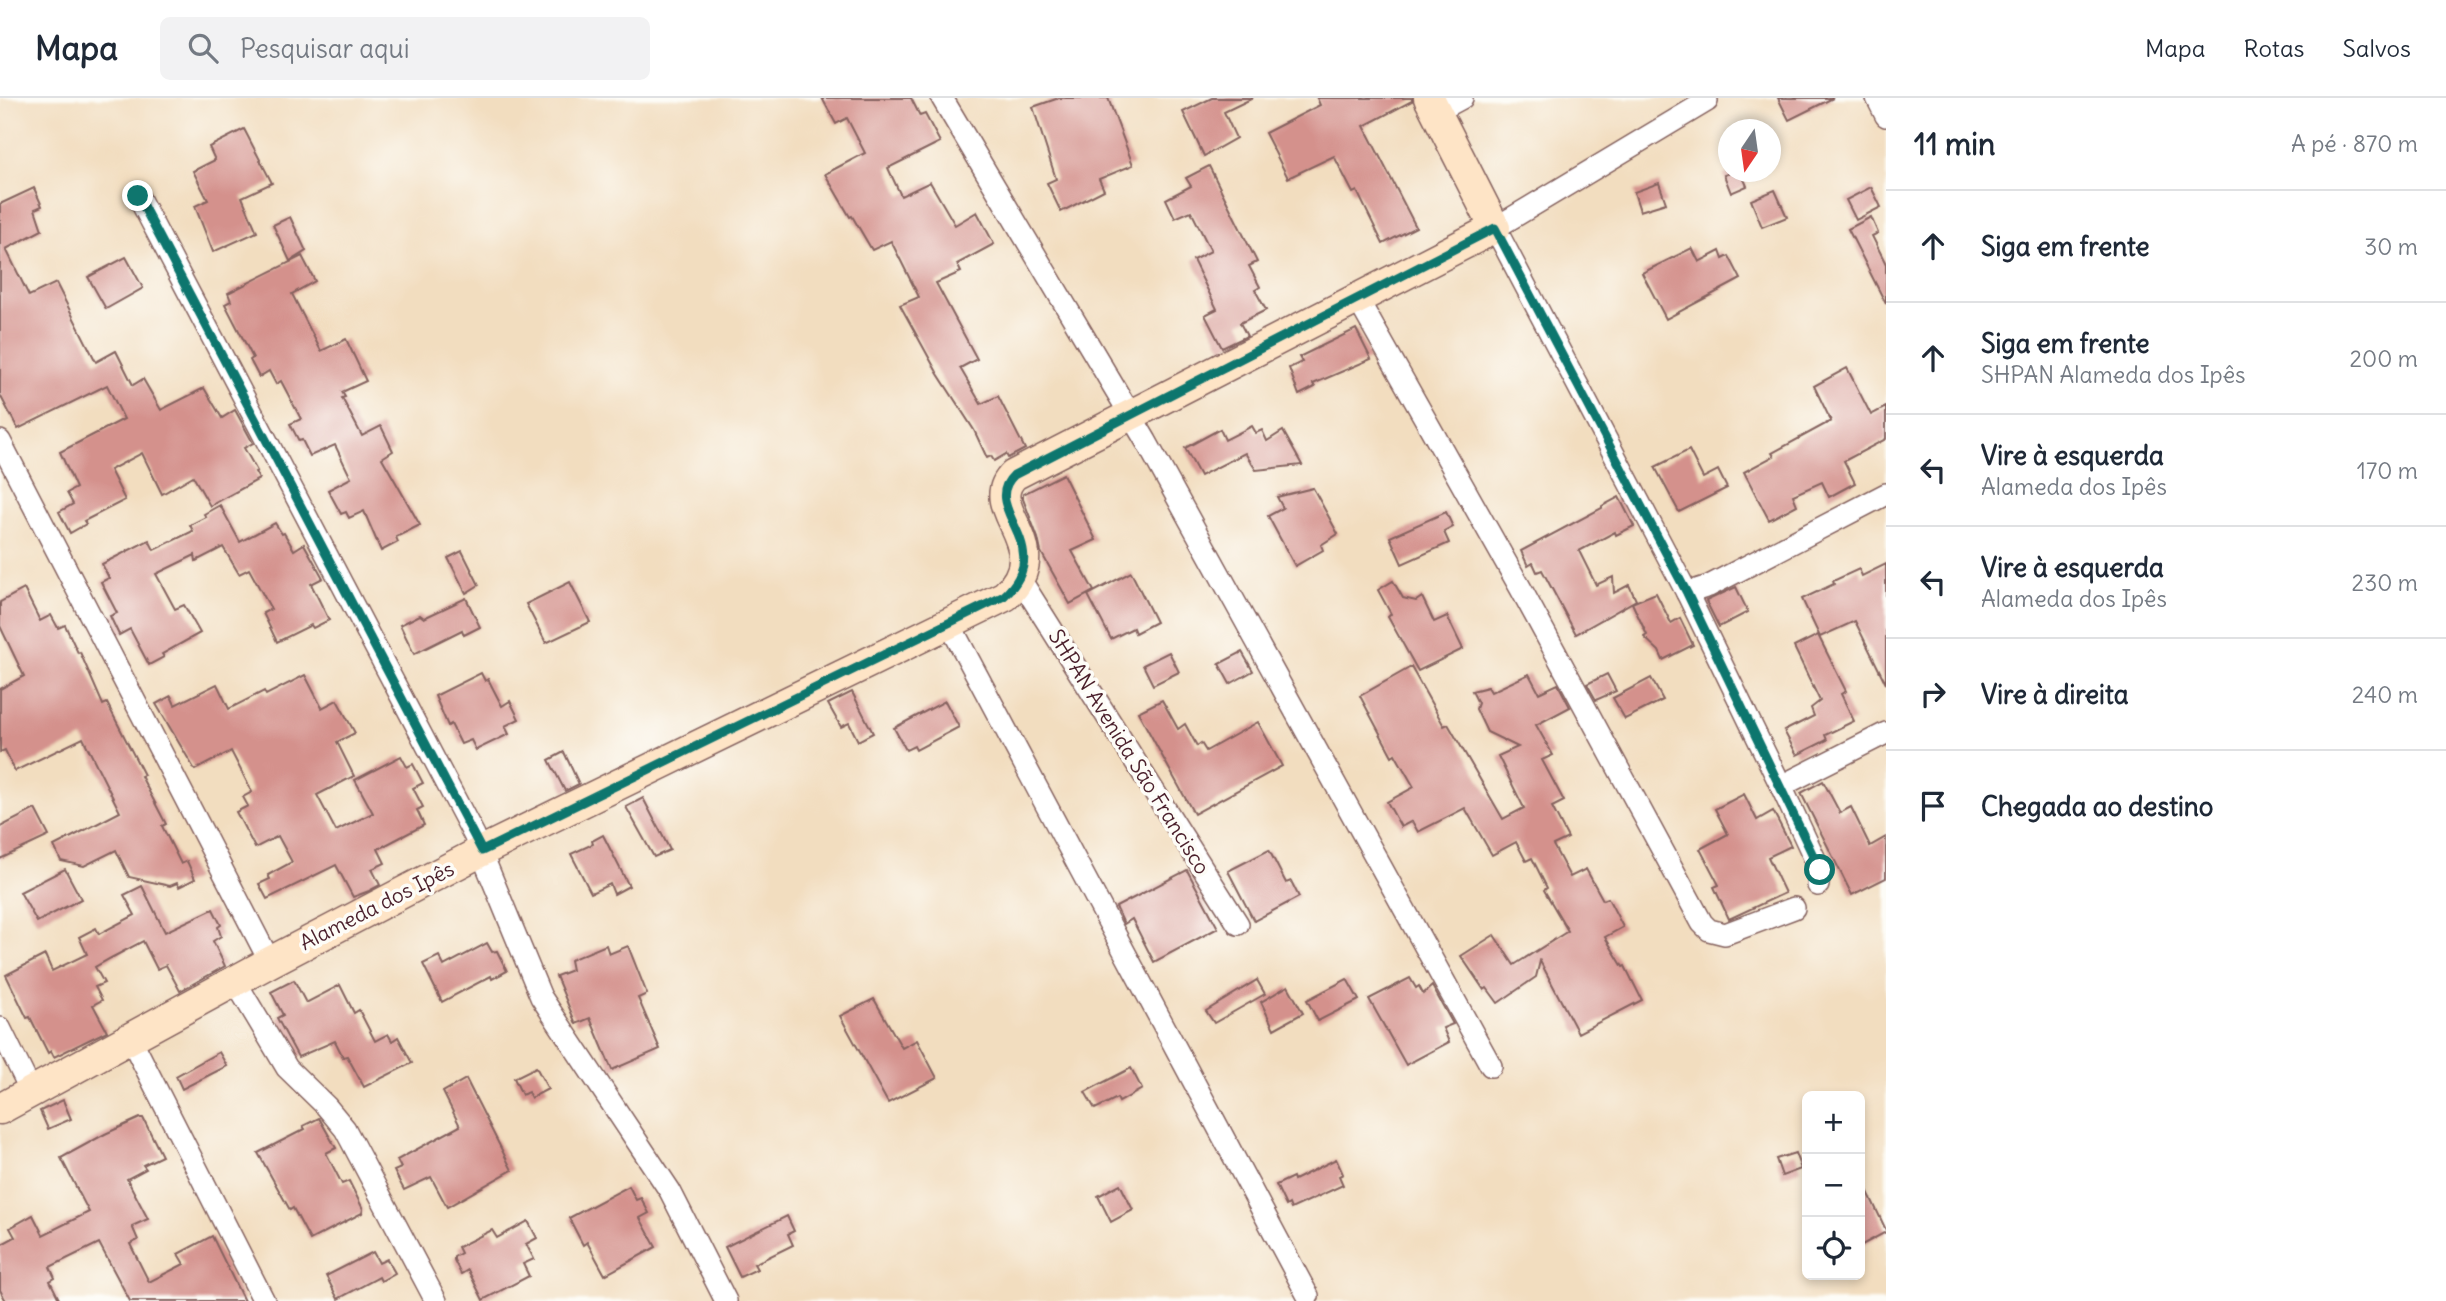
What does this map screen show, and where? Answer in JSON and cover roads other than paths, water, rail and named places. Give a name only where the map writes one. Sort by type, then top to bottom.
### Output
[{"type":"street","points":[[942,98],[1130,415],[1491,1066]]},
{"type":"street","points":[[1462,98],[1433,105],[1687,593],[1820,870],[1818,885]]},
{"type":"street","points":[[1877,98],[1886,116]]},
{"type":"street","points":[[1020,579],[1025,556],[1004,500],[1005,487],[1014,475],[1495,228],[1707,102]]},
{"type":"street","points":[[138,196],[482,851],[497,895],[541,997],[670,1191],[726,1301]]},
{"type":"street","points":[[1357,298],[1521,589],[1702,923],[1709,930],[1725,934],[1794,908]]},
{"type":"street","points":[[0,441],[270,962]]},
{"type":"street","points":[[1687,593],[1709,586],[1886,494]]},
{"type":"street","name":"Alameda dos Ipês","points":[[0,1110],[234,981],[482,851],[1004,596],[1020,579]]},
{"type":"street","name":"SHPAN Avenida São Francisco","points":[[1020,579],[1238,924]]},
{"type":"street","points":[[949,623],[1308,1296]]},
{"type":"street","points":[[1781,786],[1886,733]]},
{"type":"street","points":[[234,981],[287,1068],[345,1129],[436,1301]]},
{"type":"street","points":[[0,1028],[32,1093]]},
{"type":"street","points":[[131,1039],[264,1301]]}]
